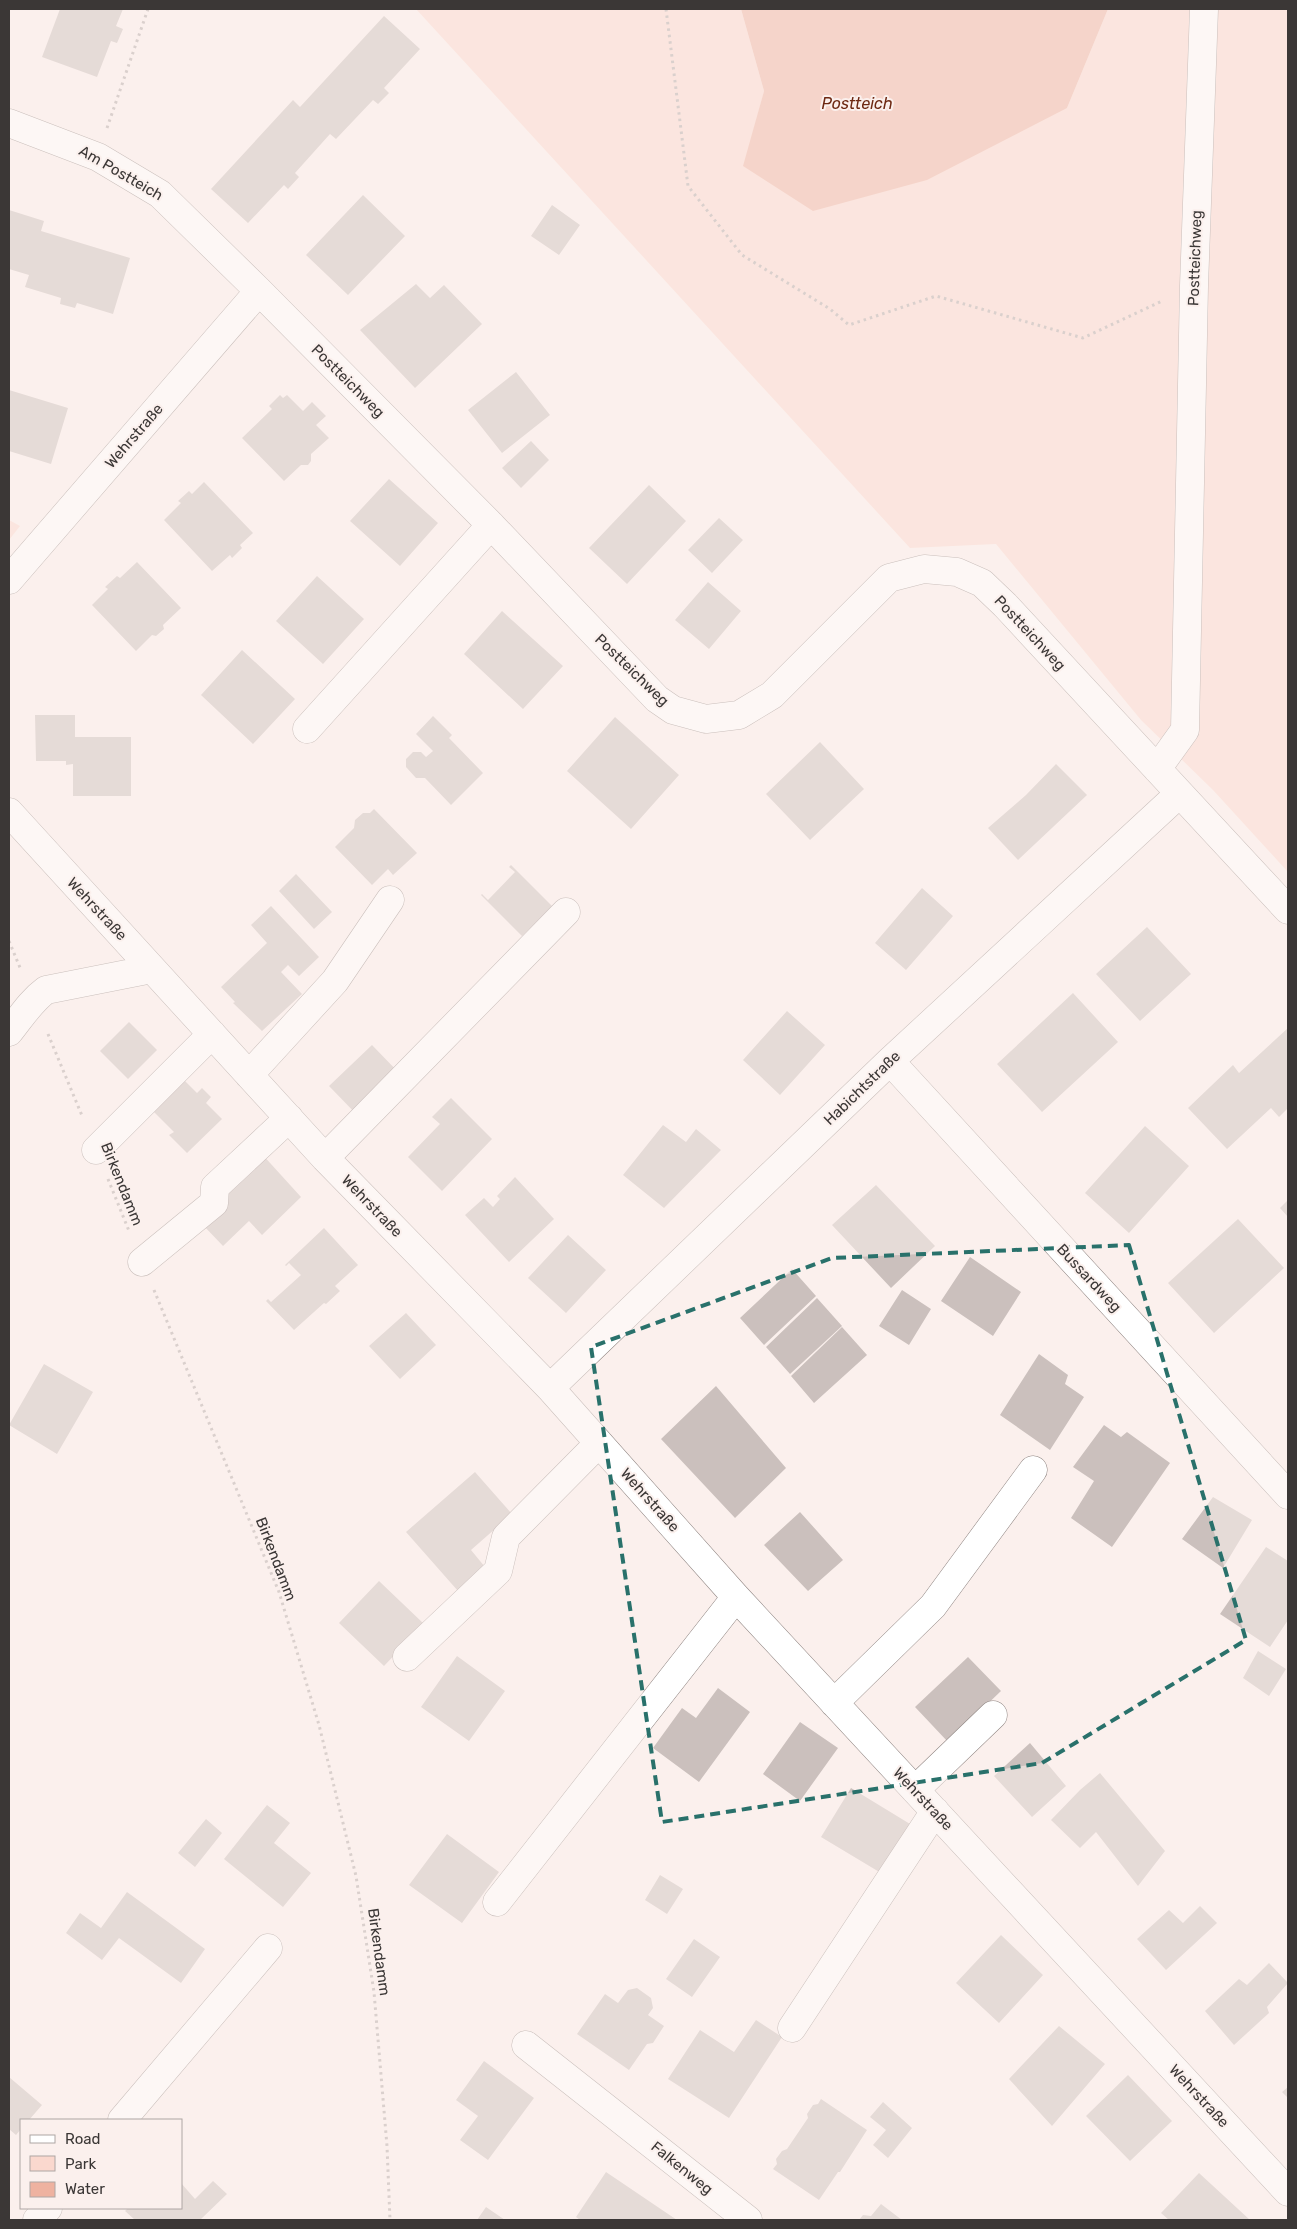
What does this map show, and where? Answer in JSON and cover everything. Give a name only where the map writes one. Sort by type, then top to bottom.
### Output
[{"type":"street","name":"Postteichweg","points":[[1158,769],[1185,730],[1194,286],[1204,9]]},
{"type":"street","name":"Am Postteich","points":[[9,124],[98,156],[160,194],[260,291]]},
{"type":"street","name":"Postteichweg","points":[[260,291],[491,525],[657,699],[673,710],[706,720],[739,716],[772,695],[889,578],[924,570],[957,572],[982,583],[1005,605],[1288,910]]},
{"type":"street","name":"Wehrstraße","points":[[9,580],[260,291]]},
{"type":"street","points":[[307,728],[491,525]]},
{"type":"street","name":"Habichtstraße","points":[[550,1388],[890,1061],[1179,794]]},
{"type":"street","name":"Wehrstraße","points":[[10,818],[152,969],[325,1158],[550,1388],[736,1597],[1288,2192]]},
{"type":"street","points":[[249,1075],[334,981],[390,900]]},
{"type":"street","points":[[325,1158],[566,912]]},
{"type":"street","points":[[9,1032],[26,1012],[33,1000],[46,990],[152,969]]},
{"type":"street","points":[[96,1150],[212,1034]]},
{"type":"street","name":"Bussardweg","points":[[890,1061],[1288,1495]]},
{"type":"street","points":[[142,1262],[214,1203],[215,1187],[289,1118]]},
{"type":"street","points":[[407,1657],[498,1571],[506,1537],[599,1443]]},
{"type":"street","points":[[834,1703],[933,1606],[1033,1470]]},
{"type":"street","points":[[497,1902],[736,1597]]},
{"type":"street","points":[[914,1790],[992,1715]]},
{"type":"street","points":[[792,2028],[934,1811]]},
{"type":"street","points":[[123,2119],[268,1948]]},
{"type":"street","name":"Falkenweg","points":[[526,2045],[748,2220]]},
{"type":"street","points":[[37,2220],[47,2209]]},
{"type":"path","points":[[98,156],[148,9]]},
{"type":"path","points":[[666,9],[688,186],[742,256],[830,309],[849,325],[936,296],[1083,338],[1194,286]]},
{"type":"path","name":"Birkendamm","points":[[9,941],[279,1592],[319,1725],[356,1876],[374,1992],[387,2146],[390,2220]]},
{"type":"highlighted area","points":[[1129,1245],[1246,1640],[1042,1763],[662,1822],[591,1347],[832,1258]]},
{"type":"green space","points":[[416,9],[741,9],[764,91],[744,166],[1067,108],[1108,9],[1288,9],[1288,872],[1213,790],[1141,720],[996,544],[910,548]]},
{"type":"green space","points":[[9,520],[20,526],[9,540]]},
{"type":"water","name":"Postteich","points":[[741,9],[1108,9],[1067,108],[927,180],[813,211],[743,166],[764,91]]},
{"type":"building","points":[[60,9],[123,9],[116,26],[123,29],[117,43],[111,41],[97,77],[42,57]]},
{"type":"building","points":[[384,16],[420,49],[384,88],[389,93],[378,104],[373,100],[336,139],[330,134],[295,173],[299,177],[288,189],[284,185],[248,223],[211,189],[293,100],[300,107]]},
{"type":"building","points":[[363,195],[405,236],[348,295],[306,255]]},
{"type":"building","points":[[552,205],[580,225],[559,255],[531,236]]},
{"type":"building","points":[[9,210],[44,221],[41,231],[130,258],[113,314],[77,303],[75,308],[60,304],[61,298],[25,287],[29,275],[9,269]]},
{"type":"building","points":[[416,284],[430,298],[444,285],[482,324],[415,388],[360,330]]},
{"type":"building","points":[[516,372],[550,415],[502,453],[468,410]]},
{"type":"building","points":[[9,390],[68,408],[51,464],[9,451]]},
{"type":"building","points":[[280,395],[283,398],[287,395],[303,411],[312,402],[326,416],[316,425],[329,438],[311,454],[311,461],[308,465],[301,465],[284,481],[242,438],[272,409],[269,406]]},
{"type":"building","points":[[531,441],[549,460],[521,488],[502,468]]},
{"type":"building","points":[[389,479],[438,523],[400,566],[350,521]]},
{"type":"building","points":[[204,482],[253,533],[240,545],[242,548],[232,558],[230,555],[212,571],[164,520],[181,503],[178,501],[189,491],[192,494]]},
{"type":"building","points":[[649,485],[686,521],[627,584],[589,548]]},
{"type":"building","points":[[719,518],[743,540],[712,573],[688,550]]},
{"type":"building","points":[[137,562],[181,608],[163,625],[164,629],[156,636],[152,635],[136,651],[92,605],[108,589],[105,587],[117,576],[120,578]]},
{"type":"building","points":[[317,576],[364,619],[323,664],[276,621]]},
{"type":"building","points":[[708,582],[741,611],[709,649],[675,620]]},
{"type":"building","points":[[502,611],[563,666],[523,709],[464,654]]},
{"type":"building","points":[[242,650],[295,699],[253,744],[201,695]]},
{"type":"building","points":[[35,715],[75,715],[75,737],[131,737],[131,796],[73,796],[73,764],[66,765],[66,761],[36,761]]},
{"type":"building","points":[[433,716],[452,735],[449,738],[483,773],[451,805],[425,778],[416,778],[406,767],[406,759],[413,752],[421,752],[426,757],[433,751],[416,734]]},
{"type":"building","points":[[615,717],[679,775],[631,829],[567,771]]},
{"type":"building","points":[[820,742],[864,789],[810,840],[766,794]]},
{"type":"building","points":[[1056,764],[1087,795],[1018,860],[988,828],[1026,795]]},
{"type":"building","points":[[374,809],[417,853],[393,875],[388,869],[372,885],[335,847],[354,828],[355,820],[363,813],[370,813]]},
{"type":"building","points":[[511,865],[552,906],[522,936],[481,895],[488,900],[515,872],[509,867]]},
{"type":"building","points":[[296,874],[332,912],[314,929],[279,891]]},
{"type":"building","points":[[922,888],[953,916],[906,970],[875,943]]},
{"type":"building","points":[[271,906],[319,957],[299,976],[288,965],[281,972],[302,994],[262,1031],[233,1003],[235,1002],[221,987],[267,943],[251,925]]},
{"type":"building","points":[[1147,927],[1191,974],[1140,1021],[1096,974]]},
{"type":"building","points":[[1073,993],[1118,1042],[1042,1112],[997,1064]]},
{"type":"building","points":[[787,1011],[825,1045],[780,1095],[743,1060]]},
{"type":"building","points":[[129,1022],[157,1050],[128,1079],[100,1051]]},
{"type":"building","points":[[1288,1028],[1288,1108],[1279,1117],[1271,1108],[1227,1149],[1188,1108],[1233,1065],[1239,1073]]},
{"type":"building","points":[[372,1045],[402,1076],[360,1118],[329,1086]]},
{"type":"building","points":[[182,1078],[197,1093],[202,1088],[211,1097],[206,1103],[222,1119],[187,1153],[169,1135],[174,1132],[150,1108]]},
{"type":"building","points":[[451,1098],[492,1139],[442,1191],[408,1157],[440,1124],[432,1117]]},
{"type":"building","points":[[663,1125],[686,1142],[696,1129],[721,1150],[664,1208],[623,1175]]},
{"type":"building","points":[[1145,1126],[1189,1166],[1129,1233],[1085,1193]]},
{"type":"building","points":[[261,1153],[301,1197],[262,1235],[249,1221],[223,1246],[202,1224],[221,1192]]},
{"type":"building","points":[[515,1177],[554,1219],[509,1262],[465,1215],[484,1198],[493,1207],[500,1199],[497,1196]]},
{"type":"building","points":[[876,1185],[935,1246],[891,1288],[832,1225]]},
{"type":"building","points":[[1288,1200],[1288,1217],[1280,1208]]},
{"type":"building","points":[[1238,1219],[1284,1268],[1214,1333],[1168,1283]]},
{"type":"building","points":[[324,1228],[358,1265],[335,1286],[340,1291],[294,1330],[266,1301],[268,1299],[271,1302],[301,1275],[289,1263],[285,1265]]},
{"type":"building","points":[[568,1235],[606,1270],[566,1313],[528,1278]]},
{"type":"building","points":[[970,1257],[1021,1292],[993,1336],[941,1301]]},
{"type":"building","points":[[792,1269],[816,1296],[764,1345],[740,1318]]},
{"type":"building","points":[[902,1290],[931,1309],[909,1345],[879,1326]]},
{"type":"building","points":[[817,1298],[842,1326],[790,1374],[766,1347]]},
{"type":"building","points":[[406,1313],[436,1345],[400,1379],[369,1346]]},
{"type":"building","points":[[842,1327],[867,1355],[814,1403],[791,1376]]},
{"type":"building","points":[[1039,1354],[1068,1375],[1065,1384],[1084,1397],[1050,1450],[1000,1415]]},
{"type":"building","points":[[44,1364],[93,1392],[57,1454],[9,1425]]},
{"type":"building","points":[[716,1386],[786,1468],[735,1518],[661,1439]]},
{"type":"building","points":[[1104,1425],[1121,1437],[1127,1432],[1170,1463],[1112,1547],[1071,1518],[1094,1481],[1073,1467]]},
{"type":"building","points":[[475,1472],[512,1514],[471,1550],[485,1567],[458,1591],[406,1532]]},
{"type":"building","points":[[1213,1497],[1252,1520],[1223,1568],[1182,1539]]},
{"type":"building","points":[[800,1512],[843,1560],[808,1591],[764,1545]]},
{"type":"building","points":[[1266,1547],[1288,1561],[1288,1620],[1270,1647],[1220,1614]]},
{"type":"building","points":[[379,1581],[424,1624],[384,1666],[339,1623]]},
{"type":"building","points":[[1258,1651],[1286,1669],[1269,1696],[1243,1678]]},
{"type":"building","points":[[457,1656],[505,1691],[469,1741],[421,1707]]},
{"type":"building","points":[[968,1657],[1001,1691],[948,1742],[915,1707]]},
{"type":"building","points":[[718,1688],[750,1712],[699,1782],[653,1748],[682,1708],[696,1718]]},
{"type":"building","points":[[800,1722],[838,1748],[800,1801],[763,1774]]},
{"type":"building","points":[[1030,1743],[1066,1786],[1032,1817],[994,1776]]},
{"type":"building","points":[[1100,1773],[1165,1851],[1138,1886],[1096,1832],[1080,1848],[1051,1820],[1080,1790]]},
{"type":"building","points":[[851,1788],[915,1827],[886,1876],[821,1837]]},
{"type":"building","points":[[267,1805],[290,1823],[274,1843],[311,1873],[283,1907],[224,1859]]},
{"type":"building","points":[[206,1819],[222,1833],[195,1867],[178,1853]]},
{"type":"building","points":[[447,1834],[499,1872],[462,1923],[409,1885]]},
{"type":"building","points":[[660,1875],[683,1889],[667,1914],[645,1900]]},
{"type":"building","points":[[127,1892],[205,1949],[181,1983],[119,1938],[102,1960],[66,1933],[80,1913],[101,1928]]},
{"type":"building","points":[[1200,1906],[1217,1923],[1166,1970],[1137,1939],[1169,1910],[1183,1923]]},
{"type":"building","points":[[1001,1935],[1043,1975],[999,2023],[956,1983]]},
{"type":"building","points":[[694,1939],[720,1957],[692,1997],[666,1979]]},
{"type":"building","points":[[1269,1963],[1288,1983],[1267,2007],[1269,2013],[1234,2045],[1205,2011],[1239,1979],[1247,1985]]},
{"type":"building","points":[[637,1988],[651,1998],[653,2008],[648,2015],[664,2026],[653,2043],[647,2044],[629,2070],[577,2034],[605,1994],[618,2003],[628,1990]]},
{"type":"building","points":[[756,2020],[782,2037],[729,2118],[668,2079],[700,2030],[734,2052]]},
{"type":"building","points":[[1059,2026],[1105,2064],[1052,2126],[1009,2079]]},
{"type":"building","points":[[484,2061],[534,2098],[488,2160],[460,2140],[478,2116],[456,2100]]},
{"type":"building","points":[[1128,2075],[1172,2121],[1130,2161],[1086,2116]]},
{"type":"building","points":[[9,2077],[42,2105],[30,2119],[20,2119],[20,2130],[16,2135],[9,2129]]},
{"type":"building","points":[[1288,2087],[1288,2098],[1282,2092]]},
{"type":"building","points":[[821,2099],[867,2130],[819,2200],[773,2169],[777,2164],[776,2159],[782,2151],[787,2149],[808,2118],[807,2114],[813,2105],[818,2104]]},
{"type":"building","points":[[883,2102],[912,2128],[888,2158],[873,2145],[886,2130],[870,2117]]},
{"type":"building","points":[[606,2172],[677,2220],[580,2220],[576,2217]]},
{"type":"building","points":[[1199,2173],[1250,2220],[1169,2220],[1161,2213]]},
{"type":"building","points":[[213,2181],[227,2194],[200,2220],[135,2220],[125,2211],[127,2209],[182,2209],[182,2184],[195,2199]]},
{"type":"building","points":[[881,2204],[902,2220],[859,2220],[863,2215],[871,2216]]},
{"type":"building","points":[[486,2207],[505,2220],[477,2220]]}]
